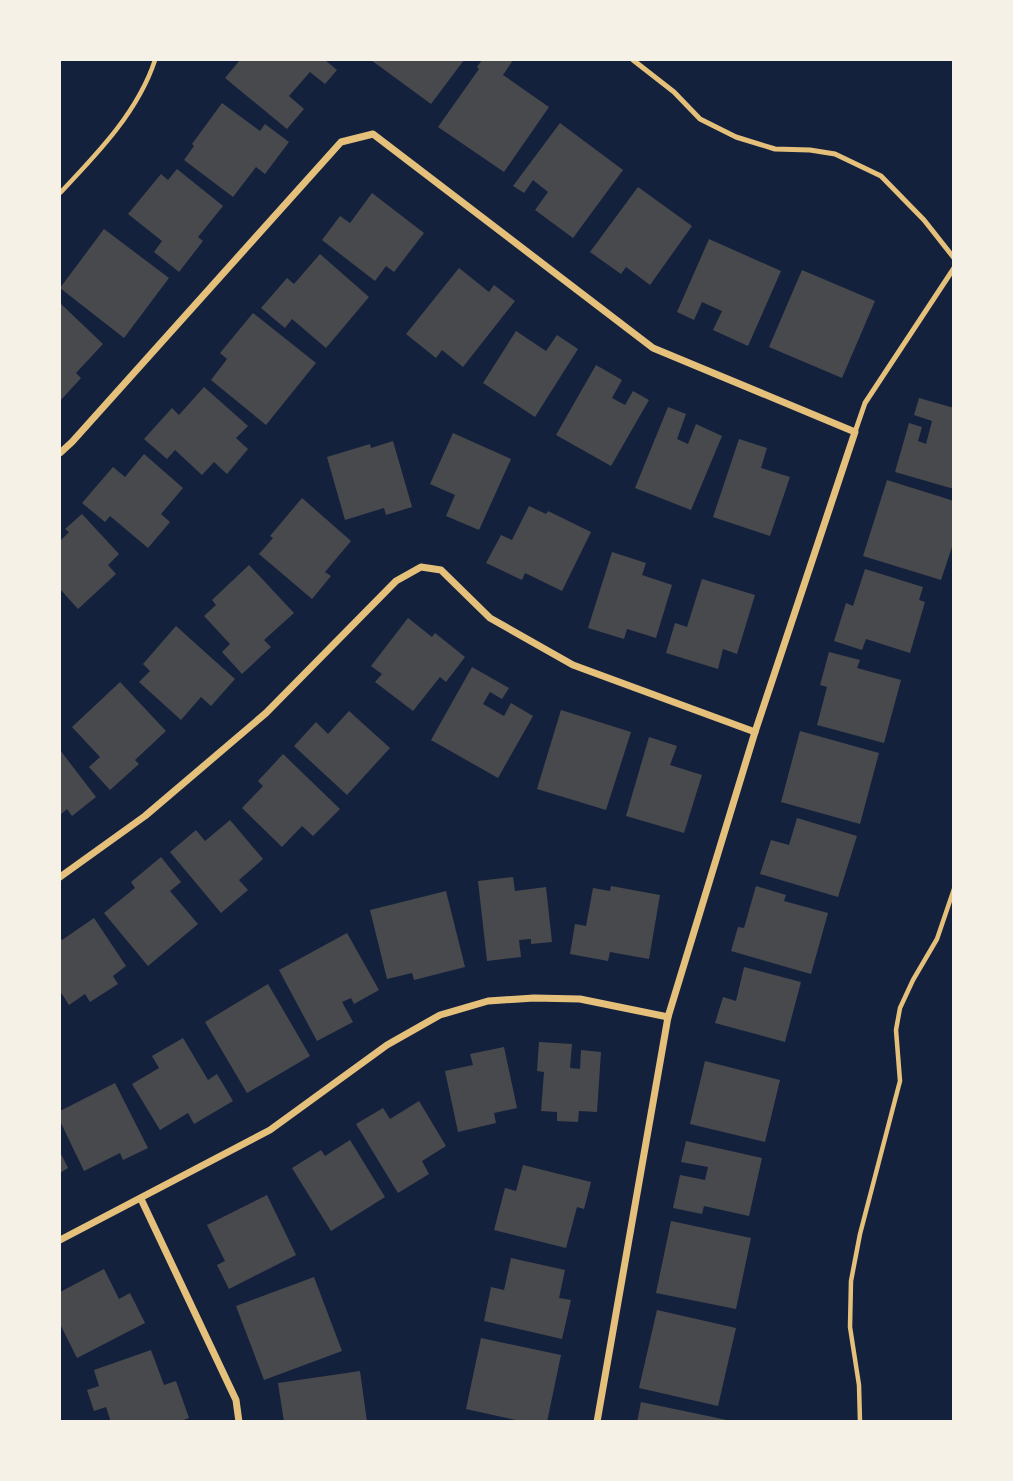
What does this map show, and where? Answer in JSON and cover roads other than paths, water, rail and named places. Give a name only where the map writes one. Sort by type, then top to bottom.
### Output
[{"type":"street","points":[[60,453],[341,142],[373,134],[653,348],[855,432],[755,732],[668,1017],[597,1422]]},
{"type":"street","points":[[60,877],[145,816],[266,713],[396,582],[421,567],[441,570],[490,618],[573,664],[755,732]]},
{"type":"street","points":[[60,1240],[270,1130],[387,1045],[440,1015],[488,1000],[534,998],[580,999],[668,1017]]},
{"type":"street","points":[[141,1199],[236,1400],[239,1422]]},
{"type":"lane","points":[[633,60],[674,92],[700,119],[736,137],[775,149],[835,154],[881,177],[917,212],[954,258]]},
{"type":"lane","points":[[855,432],[865,403],[954,268]]}]
